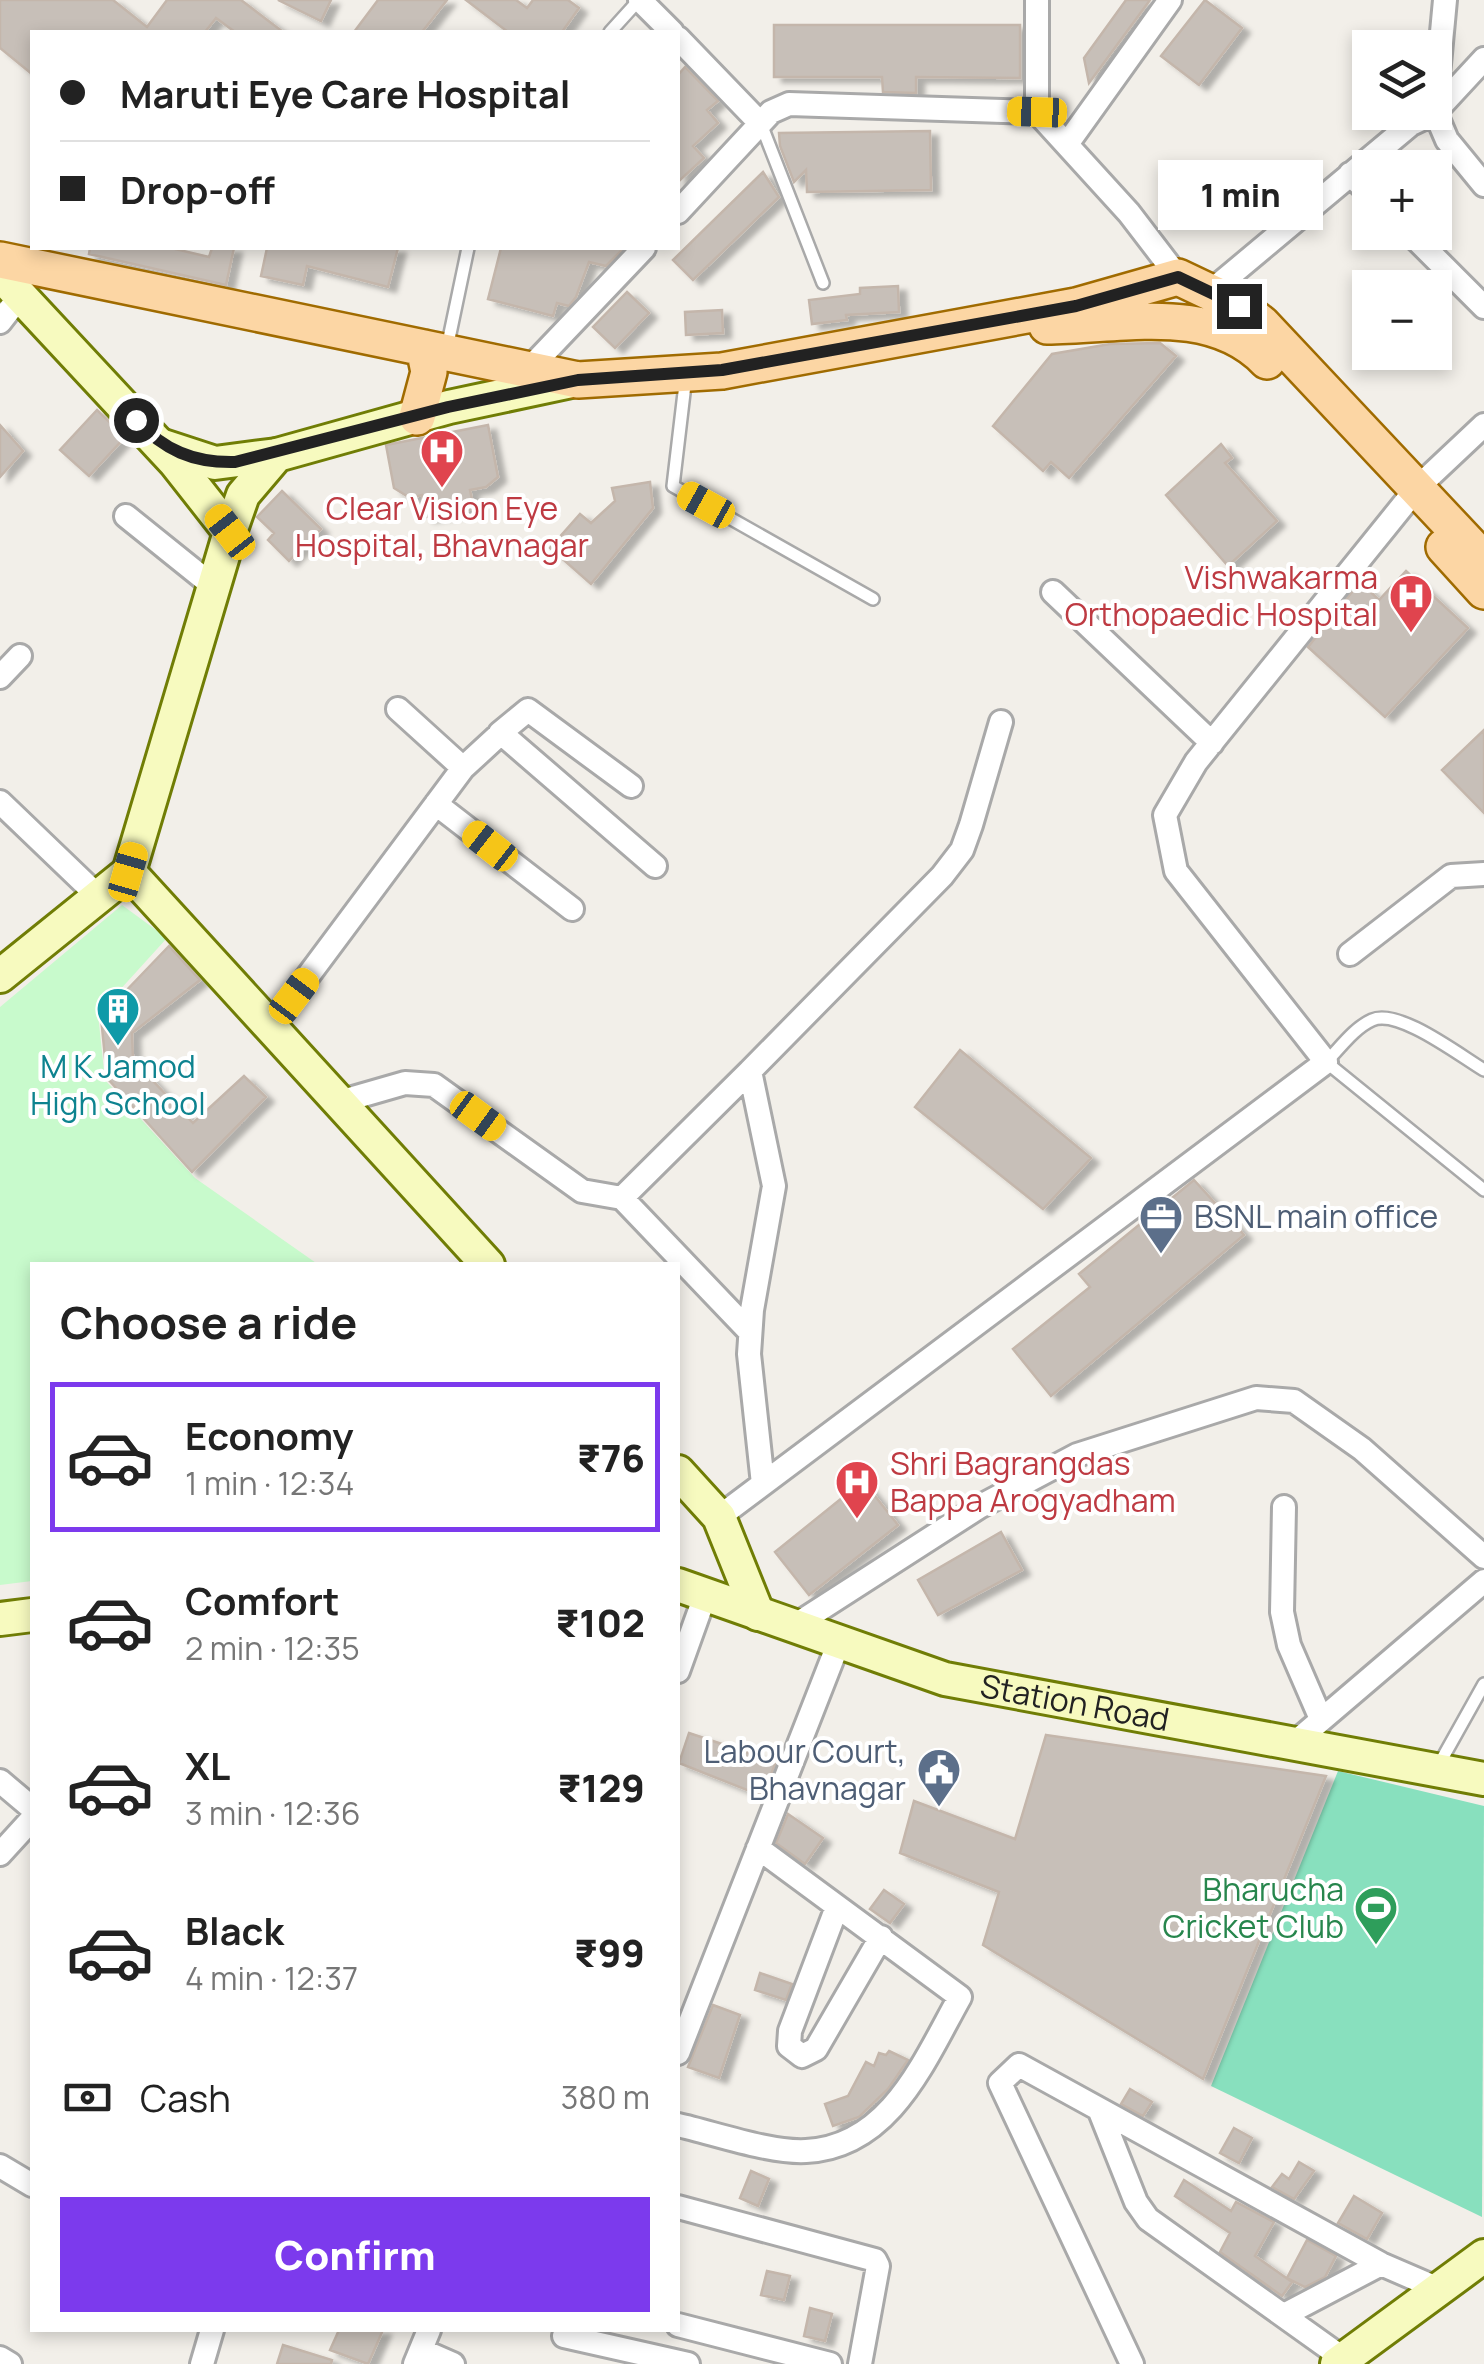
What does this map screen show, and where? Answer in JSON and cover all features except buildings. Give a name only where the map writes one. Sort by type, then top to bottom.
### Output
[{"type":"main road","points":[[0,260],[578,380]]},
{"type":"main road","points":[[159,445],[215,463],[277,455],[417,417],[578,380],[686,373],[966,326],[1076,306],[1178,277],[1219,306],[1254,348],[1484,560]]},
{"type":"main road","points":[[11,284],[159,445],[230,532]]},
{"type":"main road","points":[[966,326],[1196,321],[1219,306]]},
{"type":"main road","points":[[417,417],[435,350]]},
{"type":"main road","points":[[0,976],[128,872],[230,532],[243,496],[277,455]]},
{"type":"main road","points":[[1411,496],[1484,591]]},
{"type":"main road","points":[[128,872],[485,1262]]},
{"type":"main road","points":[[680,1474],[719,1517],[758,1614]]},
{"type":"main road","name":"Station Road","points":[[692,1589],[945,1679],[1484,1778]]},
{"type":"main road","points":[[0,1619],[30,1615]]},
{"type":"main road","points":[[1341,2362],[1484,2256]]},
{"type":"street","points":[[640,0],[670,30]]},
{"type":"street","points":[[1037,0],[1037,112],[1129,213],[1178,277]]},
{"type":"street","points":[[1067,144],[1170,0]]},
{"type":"street","points":[[1443,30],[1446,0]]},
{"type":"street","points":[[680,40],[760,124]]},
{"type":"street","points":[[1452,93],[1484,60]]},
{"type":"street","points":[[680,210],[771,112],[789,104],[1037,112]]},
{"type":"street","points":[[1219,306],[1350,174],[1404,130]]},
{"type":"street","points":[[1443,130],[1484,184]]},
{"type":"street","points":[[528,370],[642,250]]},
{"type":"street","points":[[1427,250],[1484,308]]},
{"type":"street","points":[[0,322],[11,284]]},
{"type":"street","points":[[719,1517],[1326,1062],[1176,870],[1165,814],[1212,743],[1411,496],[1484,425]]},
{"type":"street","points":[[126,516],[213,586]]},
{"type":"street","points":[[1052,592],[1212,743]]},
{"type":"street","points":[[0,677],[20,656]]},
{"type":"street","points":[[398,710],[463,768]]},
{"type":"street","points":[[270,1027],[463,768],[528,710],[630,786]]},
{"type":"street","points":[[622,1198],[952,863],[972,824],[1001,722]]},
{"type":"street","points":[[500,733],[655,866]]},
{"type":"street","points":[[0,802],[98,896]]},
{"type":"street","points":[[436,804],[572,910]]},
{"type":"street","points":[[1350,954],[1450,876],[1484,874]]},
{"type":"street","points":[[750,1070],[774,1186],[750,1332],[750,1394],[763,1484]]},
{"type":"street","points":[[339,1102],[406,1083],[434,1085],[582,1191],[622,1198],[750,1332]]},
{"type":"street","points":[[794,1626],[980,1507],[1077,1455],[1256,1398],[1294,1401],[1362,1448],[1484,1557]]},
{"type":"street","points":[[1284,1506],[1282,1612],[1290,1645],[1321,1719]]},
{"type":"street","points":[[1292,1745],[1484,1581]]},
{"type":"street","points":[[680,1660],[692,1589]]},
{"type":"street","points":[[680,2048],[839,1642]]},
{"type":"street","points":[[0,1781],[30,1806]]},
{"type":"street","points":[[0,1854],[30,1820]]},
{"type":"street","points":[[680,2125],[805,2151],[861,2138],[906,2092],[960,1997],[758,1848]]},
{"type":"street","points":[[837,1907],[790,2031],[789,2046],[795,2052],[802,2056],[816,2049],[882,1937]]},
{"type":"street","points":[[1132,2364],[1000,2083],[1019,2065],[1381,2264],[1439,2289]]},
{"type":"street","points":[[1099,2108],[1141,2212],[1286,2314],[1341,2362]]},
{"type":"street","points":[[0,2166],[30,2184]]},
{"type":"street","points":[[680,2208],[875,2260],[878,2266],[860,2364]]},
{"type":"street","points":[[1286,2314],[1381,2264]]},
{"type":"street","points":[[680,2326],[830,2364]]},
{"type":"street","points":[[202,2364],[211,2332]]},
{"type":"street","points":[[563,2341],[688,2364]]},
{"type":"street","points":[[422,2348],[453,2364]]},
{"type":"street","points":[[0,2358],[10,2364]]},
{"type":"lane","points":[[612,30],[640,0]]},
{"type":"lane","points":[[760,124],[823,283]]},
{"type":"lane","points":[[435,350],[467,250]]},
{"type":"lane","points":[[686,373],[673,486],[873,599]]},
{"type":"lane","points":[[1484,1070],[1396,1017],[1376,1018],[1362,1026],[1326,1062],[1484,1190]]},
{"type":"lane","points":[[1436,1768],[1484,1684]]},
{"type":"green space","points":[[122,905],[167,938],[98,1014],[105,1080],[195,1178],[315,1262],[30,1262],[30,1581],[0,1585],[0,1007]]},
{"type":"green space","name":"Bharucha Cricket Club","points":[[1338,1771],[1484,1806],[1482,2217],[1211,2086]]},
{"type":"place","name":"Clear Vision Eye Hospital, Bhavnagar","points":[[442,489]]},
{"type":"place","name":"Vishwakarma Orthopaedic Hospital","points":[[1411,634]]},
{"type":"place","name":"M K Jamod High School","points":[[118,1047]]},
{"type":"place","name":"BSNL main office","points":[[1161,1255]]},
{"type":"place","name":"Shri Bagrangdas Bappa Arogyadham","points":[[857,1520]]},
{"type":"place","name":"Labour Court, Bhavnagar","points":[[939,1808]]},
{"type":"place","name":"Bharucha Cricket Club","points":[[1376,1946]]},
{"type":"route","points":[[136,420],[159,445],[215,463],[235,462],[277,455],[448,407],[578,380],[722,370],[1076,306],[1178,277],[1239,306]]}]
